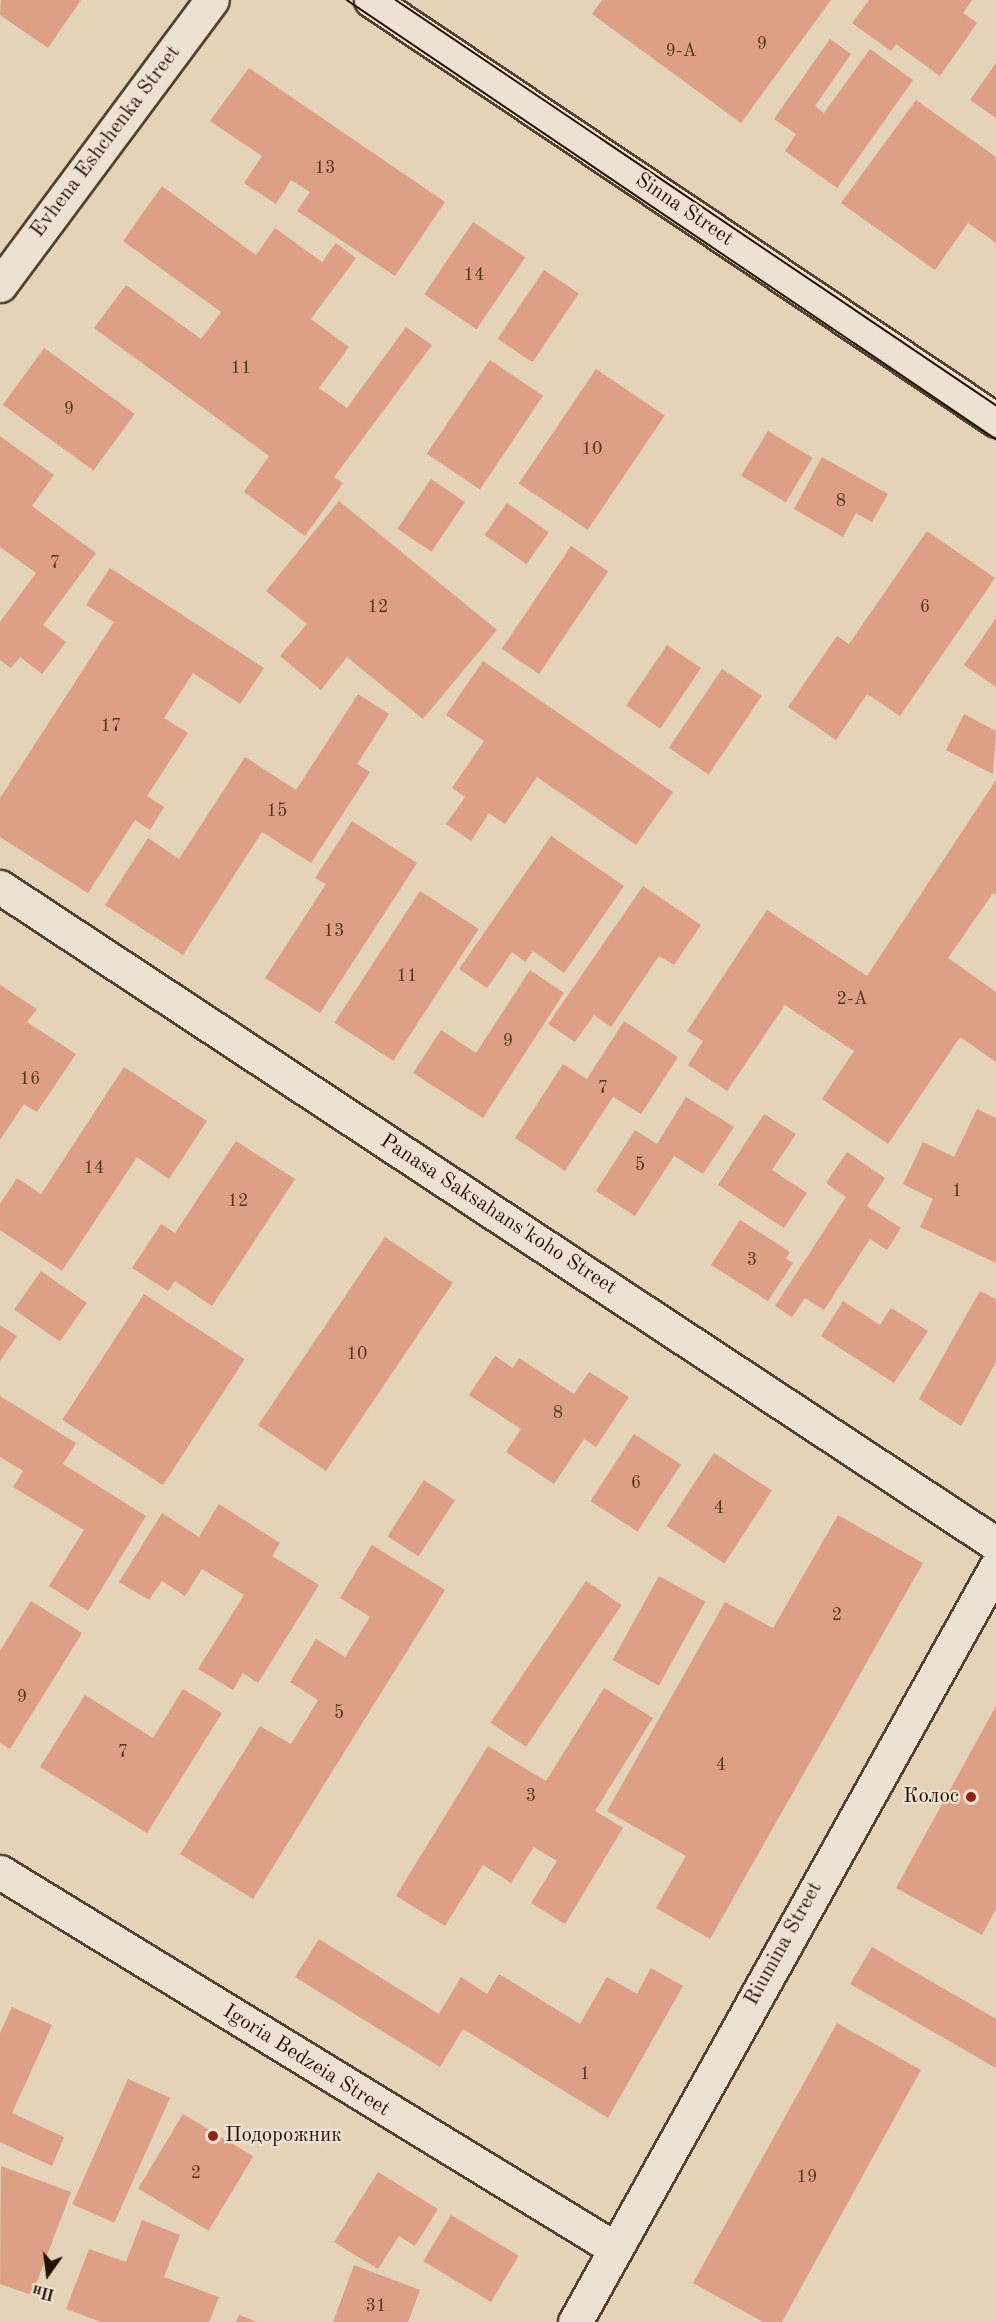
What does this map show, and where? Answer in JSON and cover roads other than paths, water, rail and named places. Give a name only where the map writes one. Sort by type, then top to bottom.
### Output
[{"type":"street","name":"Evhena Eshchenka Street","points":[[0,285],[212,0]]},
{"type":"street","name":"Sinna Street","points":[[371,0],[996,420]]},
{"type":"street","name":"Panasa Saksahans'koho Street","points":[[0,887],[996,1544]]},
{"type":"street","name":"Riumina Street","points":[[575,2322],[614,2248],[996,1567]]},
{"type":"street","name":"Igoria Bedzeia Street","points":[[0,1872],[614,2248]]},
{"type":"tram line","points":[[347,0],[996,439]]},
{"type":"tram line","points":[[396,0],[996,405]]},
{"type":"place","name":"Колос","points":[[971,1797]]},
{"type":"place","name":"Подорожник","points":[[213,2136]]}]
